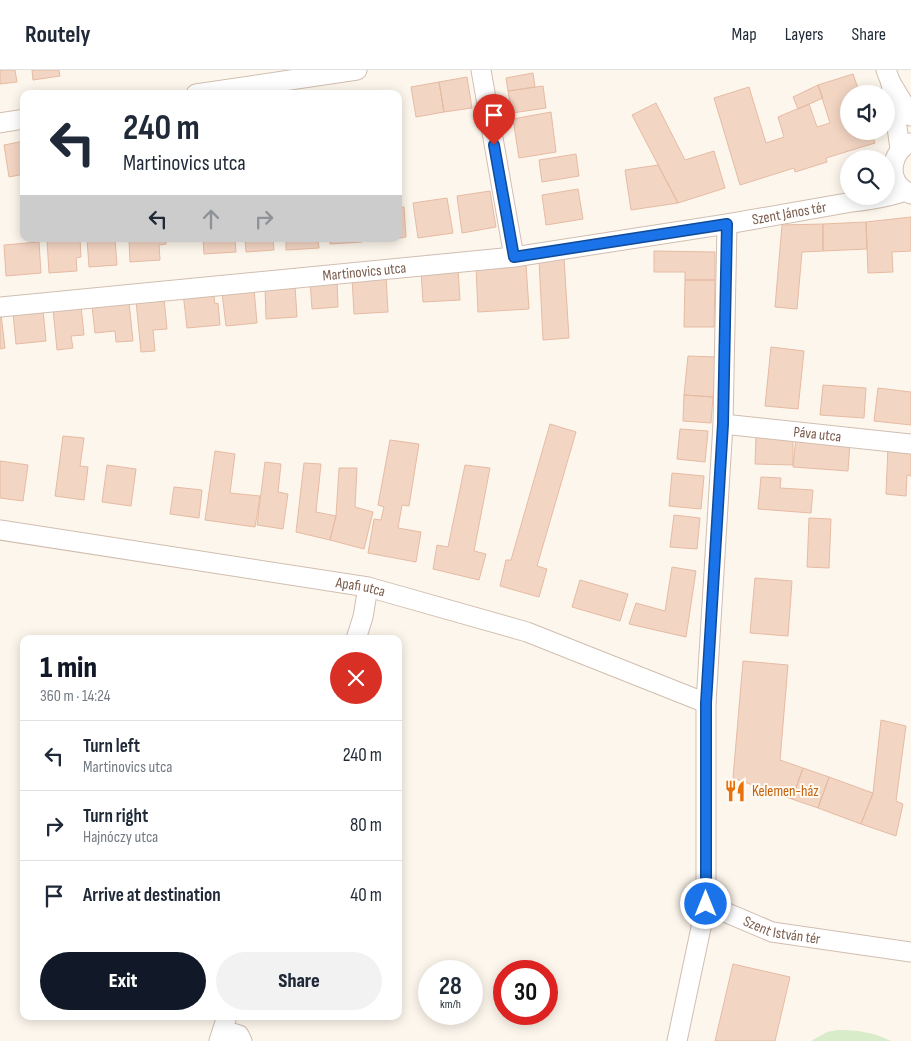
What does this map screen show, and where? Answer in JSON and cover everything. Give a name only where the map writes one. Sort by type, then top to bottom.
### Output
[{"type":"street","points":[[223,90],[357,70]]},
{"type":"street","points":[[481,70],[514,257]]},
{"type":"street","points":[[888,76],[911,116]]},
{"type":"street","points":[[888,76],[906,146],[895,157]]},
{"type":"street","points":[[0,123],[20,120]]},
{"type":"street","points":[[895,178],[897,183],[909,193]]},
{"type":"street","name":"Szent János tér","points":[[895,195],[909,193]]},
{"type":"street","name":"Szent János tér","points":[[727,224],[840,202]]},
{"type":"street","points":[[677,1041],[706,904],[706,703],[723,424],[727,224]]},
{"type":"street","name":"Martinovics utca","points":[[0,307],[514,257],[727,224]]},
{"type":"street","name":"Páva utca","points":[[723,424],[911,444]]},
{"type":"street","name":"Apafi utca","points":[[0,530],[368,587],[527,632],[706,703]]},
{"type":"street","points":[[357,635],[363,617],[368,587]]},
{"type":"street","name":"Szent István tér","points":[[706,904],[772,932],[911,952]]},
{"type":"street","points":[[223,1029],[238,1035],[242,1041]]},
{"type":"green space","points":[[837,1030],[865,1032],[891,1041],[811,1041],[827,1032]]},
{"type":"building","points":[[0,70],[15,70],[17,82],[0,84]]},
{"type":"building","points":[[32,70],[59,70],[60,76],[33,80]]},
{"type":"building","points":[[533,73],[535,87],[508,91],[506,78]]},
{"type":"building","points":[[853,74],[857,85],[840,85],[840,140],[874,140],[875,143],[852,150],[840,150],[840,154],[826,158],[827,162],[795,172],[794,168],[740,185],[714,98],[749,87],[766,143],[784,137],[778,117],[809,104],[817,127],[830,123],[818,85]]},
{"type":"building","points":[[467,77],[472,108],[444,112],[439,82]]},
{"type":"building","points":[[439,82],[444,112],[416,117],[411,87]]},
{"type":"building","points":[[818,85],[823,98],[798,109],[793,97]]},
{"type":"building","points":[[543,86],[546,108],[512,113],[508,91]]},
{"type":"building","points":[[656,103],[685,160],[714,151],[725,188],[678,203],[632,115]]},
{"type":"building","points":[[551,112],[556,152],[519,158],[513,119]]},
{"type":"building","points":[[20,142],[20,175],[9,177],[4,145]]},
{"type":"building","points":[[576,154],[579,176],[542,182],[539,160]]},
{"type":"building","points":[[658,165],[678,203],[631,210],[625,170]]},
{"type":"building","points":[[578,189],[583,219],[546,225],[542,195]]},
{"type":"building","points":[[490,191],[496,227],[462,233],[457,196]]},
{"type":"building","points":[[447,198],[453,233],[418,238],[413,203]]},
{"type":"building","points":[[402,207],[404,207],[406,237],[402,238]]},
{"type":"building","points":[[911,217],[911,251],[892,252],[893,272],[868,273],[866,222]]},
{"type":"building","points":[[866,222],[867,249],[823,251],[823,224]]},
{"type":"building","points":[[823,224],[823,251],[802,252],[797,309],[775,307],[782,225]]},
{"type":"building","points":[[39,242],[41,273],[6,276],[4,245]]},
{"type":"building","points":[[47,242],[80,242],[81,257],[76,258],[77,271],[49,273]]},
{"type":"building","points":[[87,242],[115,242],[117,265],[89,267]]},
{"type":"building","points":[[129,242],[166,242],[166,244],[159,245],[160,260],[130,262]]},
{"type":"building","points":[[203,242],[235,242],[236,252],[204,254]]},
{"type":"building","points":[[245,242],[273,242],[274,250],[246,252]]},
{"type":"building","points":[[286,242],[318,242],[319,248],[286,250]]},
{"type":"building","points":[[330,242],[362,242],[330,244]]},
{"type":"building","points":[[654,251],[715,252],[715,280],[685,280],[685,272],[654,272]]},
{"type":"building","points":[[564,258],[569,338],[543,340],[539,260]]},
{"type":"building","points":[[526,264],[529,309],[478,312],[476,267]]},
{"type":"building","points":[[458,269],[460,300],[423,302],[421,271]]},
{"type":"building","points":[[386,276],[388,312],[354,314],[352,278]]},
{"type":"building","points":[[337,279],[338,307],[312,309],[310,281]]},
{"type":"building","points":[[685,280],[715,280],[714,327],[684,327]]},
{"type":"building","points":[[295,285],[297,317],[266,319],[265,287]]},
{"type":"building","points":[[254,289],[257,323],[226,326],[222,293]]},
{"type":"building","points":[[213,290],[215,304],[218,303],[220,325],[187,328],[183,293]]},
{"type":"building","points":[[164,298],[167,329],[153,330],[155,351],[141,352],[136,301]]},
{"type":"building","points":[[129,302],[133,341],[116,342],[115,331],[95,333],[92,306]]},
{"type":"building","points":[[81,306],[84,335],[71,336],[73,348],[57,350],[53,309]]},
{"type":"building","points":[[43,310],[46,341],[16,344],[13,313]]},
{"type":"building","points":[[0,314],[5,348],[0,349]]},
{"type":"building","points":[[771,347],[804,351],[798,409],[765,406]]},
{"type":"building","points":[[688,356],[716,357],[713,397],[684,395]]},
{"type":"building","points":[[823,385],[866,388],[864,418],[820,415]]},
{"type":"building","points":[[878,388],[911,392],[911,425],[874,421]]},
{"type":"building","points":[[684,395],[713,397],[711,423],[683,421]]},
{"type":"building","points":[[550,424],[576,432],[537,566],[547,569],[539,597],[500,586],[506,560],[511,560]]},
{"type":"building","points":[[680,429],[708,431],[705,462],[677,459]]},
{"type":"building","points":[[756,435],[793,436],[793,465],[755,464]]},
{"type":"building","points":[[63,436],[84,438],[80,466],[88,467],[84,500],[55,496]]},
{"type":"building","points":[[796,437],[850,442],[848,471],[793,467]]},
{"type":"building","points":[[390,440],[419,444],[409,506],[402,505],[398,528],[421,532],[416,562],[368,553],[374,519],[381,520],[384,507],[378,505]]},
{"type":"building","points":[[888,446],[911,449],[911,476],[907,475],[906,496],[886,494]]},
{"type":"building","points":[[215,451],[235,454],[230,493],[260,496],[255,527],[205,520]]},
{"type":"building","points":[[0,461],[28,465],[23,501],[0,498]]},
{"type":"building","points":[[265,462],[281,464],[278,492],[288,494],[283,529],[257,525]]},
{"type":"building","points":[[304,463],[321,464],[316,512],[336,516],[330,540],[296,532]]},
{"type":"building","points":[[107,465],[136,469],[131,506],[102,502]]},
{"type":"building","points":[[465,465],[490,468],[474,551],[486,554],[479,580],[433,569],[437,545],[448,547]]},
{"type":"building","points":[[339,468],[357,468],[355,507],[373,512],[364,549],[330,540],[336,516]]},
{"type":"building","points":[[672,473],[704,476],[701,509],[669,506]]},
{"type":"building","points":[[761,477],[781,478],[780,488],[813,490],[811,513],[758,509]]},
{"type":"building","points":[[174,487],[202,490],[199,518],[170,514]]},
{"type":"building","points":[[674,515],[700,518],[697,549],[670,547]]},
{"type":"building","points":[[809,518],[831,519],[829,568],[807,567]]},
{"type":"building","points":[[672,567],[696,571],[686,637],[629,624],[636,603],[665,611]]},
{"type":"building","points":[[755,578],[792,581],[788,636],[750,633]]},
{"type":"building","points":[[580,580],[628,594],[620,621],[572,607]]},
{"type":"building","points":[[743,661],[788,665],[780,760],[803,768],[792,799],[733,778]]},
{"type":"building","points":[[881,720],[906,726],[896,801],[903,804],[896,836],[861,824],[873,793]]},
{"type":"building","points":[[803,768],[829,777],[818,808],[792,799]]},
{"type":"building","points":[[829,777],[873,793],[861,824],[818,808]]},
{"type":"building","points":[[733,964],[790,977],[775,1041],[715,1041]]},
{"type":"place","name":"Kelemen-ház","points":[[735,791]]},
{"type":"route","points":[[494,145],[514,257],[727,224],[723,424],[706,703],[706,904]]}]
